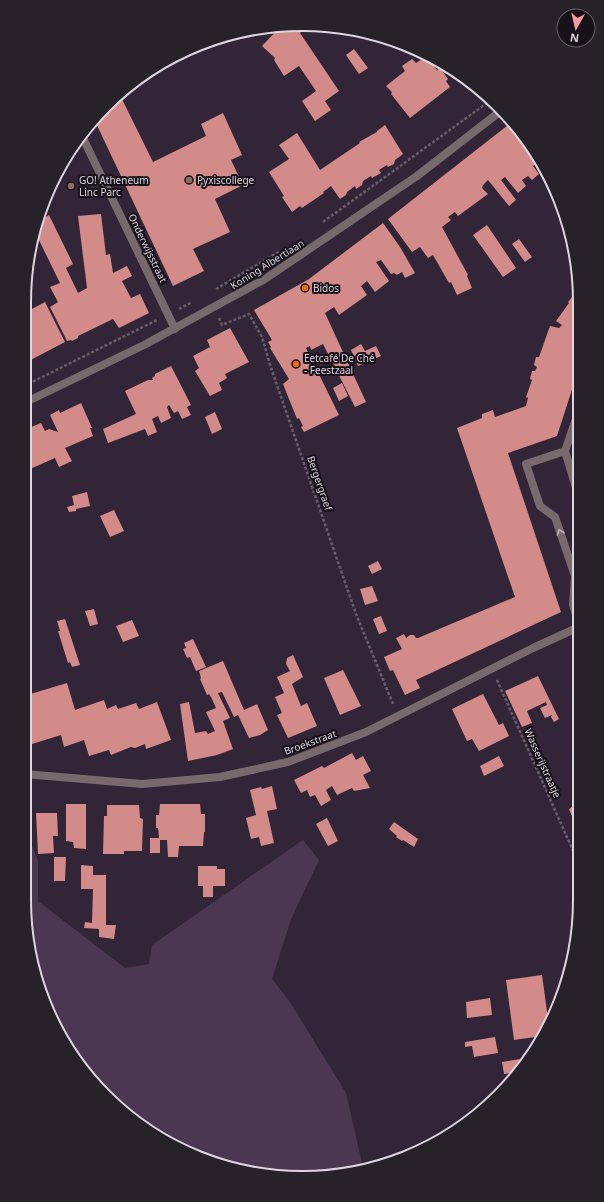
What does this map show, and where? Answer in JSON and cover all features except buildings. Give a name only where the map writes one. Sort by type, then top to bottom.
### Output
[{"type":"street","name":"Koning Albertlaan","points":[[31,400],[175,329],[265,279],[416,176],[497,114]]},
{"type":"street","name":"Onderwijsstraat","points":[[84,141],[175,329]]},
{"type":"street","points":[[573,429],[566,452],[573,476]]},
{"type":"street","points":[[566,452],[526,464],[540,506],[555,517],[573,570]]},
{"type":"street","name":"Broekstraat","points":[[31,775],[142,784],[220,777],[288,762],[366,732],[398,717],[573,628]]},
{"type":"path","points":[[320,224],[487,103]]},
{"type":"path","name":"Koning Albertlaan","points":[[214,290],[281,250]]},
{"type":"path","points":[[31,382],[194,301]]},
{"type":"path","name":"Bergergraef","points":[[214,308],[222,325],[249,314],[262,337],[271,368],[356,614],[398,717]]},
{"type":"path","name":"Wasserijstraatje","points":[[491,669],[573,851]]},
{"type":"shaded area","points":[[303,840],[319,860],[291,919],[272,979],[290,1002],[346,1093],[361,1165],[337,1169],[302,1171],[267,1169],[232,1162],[215,1157],[166,1135],[137,1115],[110,1092],[87,1065],[67,1036],[45,987],[33,935],[31,900],[31,842],[38,861],[38,901],[125,968],[149,964],[152,945]]},
{"type":"place","name":"Pyxiscollege","points":[[189,180]]},
{"type":"place","name":"GO! Atheneum Linc Parc","points":[[71,186]]},
{"type":"place","name":"Bidos","points":[[305,288]]},
{"type":"place","name":"Eetcafé De Ché - Feestzaal","points":[[296,364]]}]
